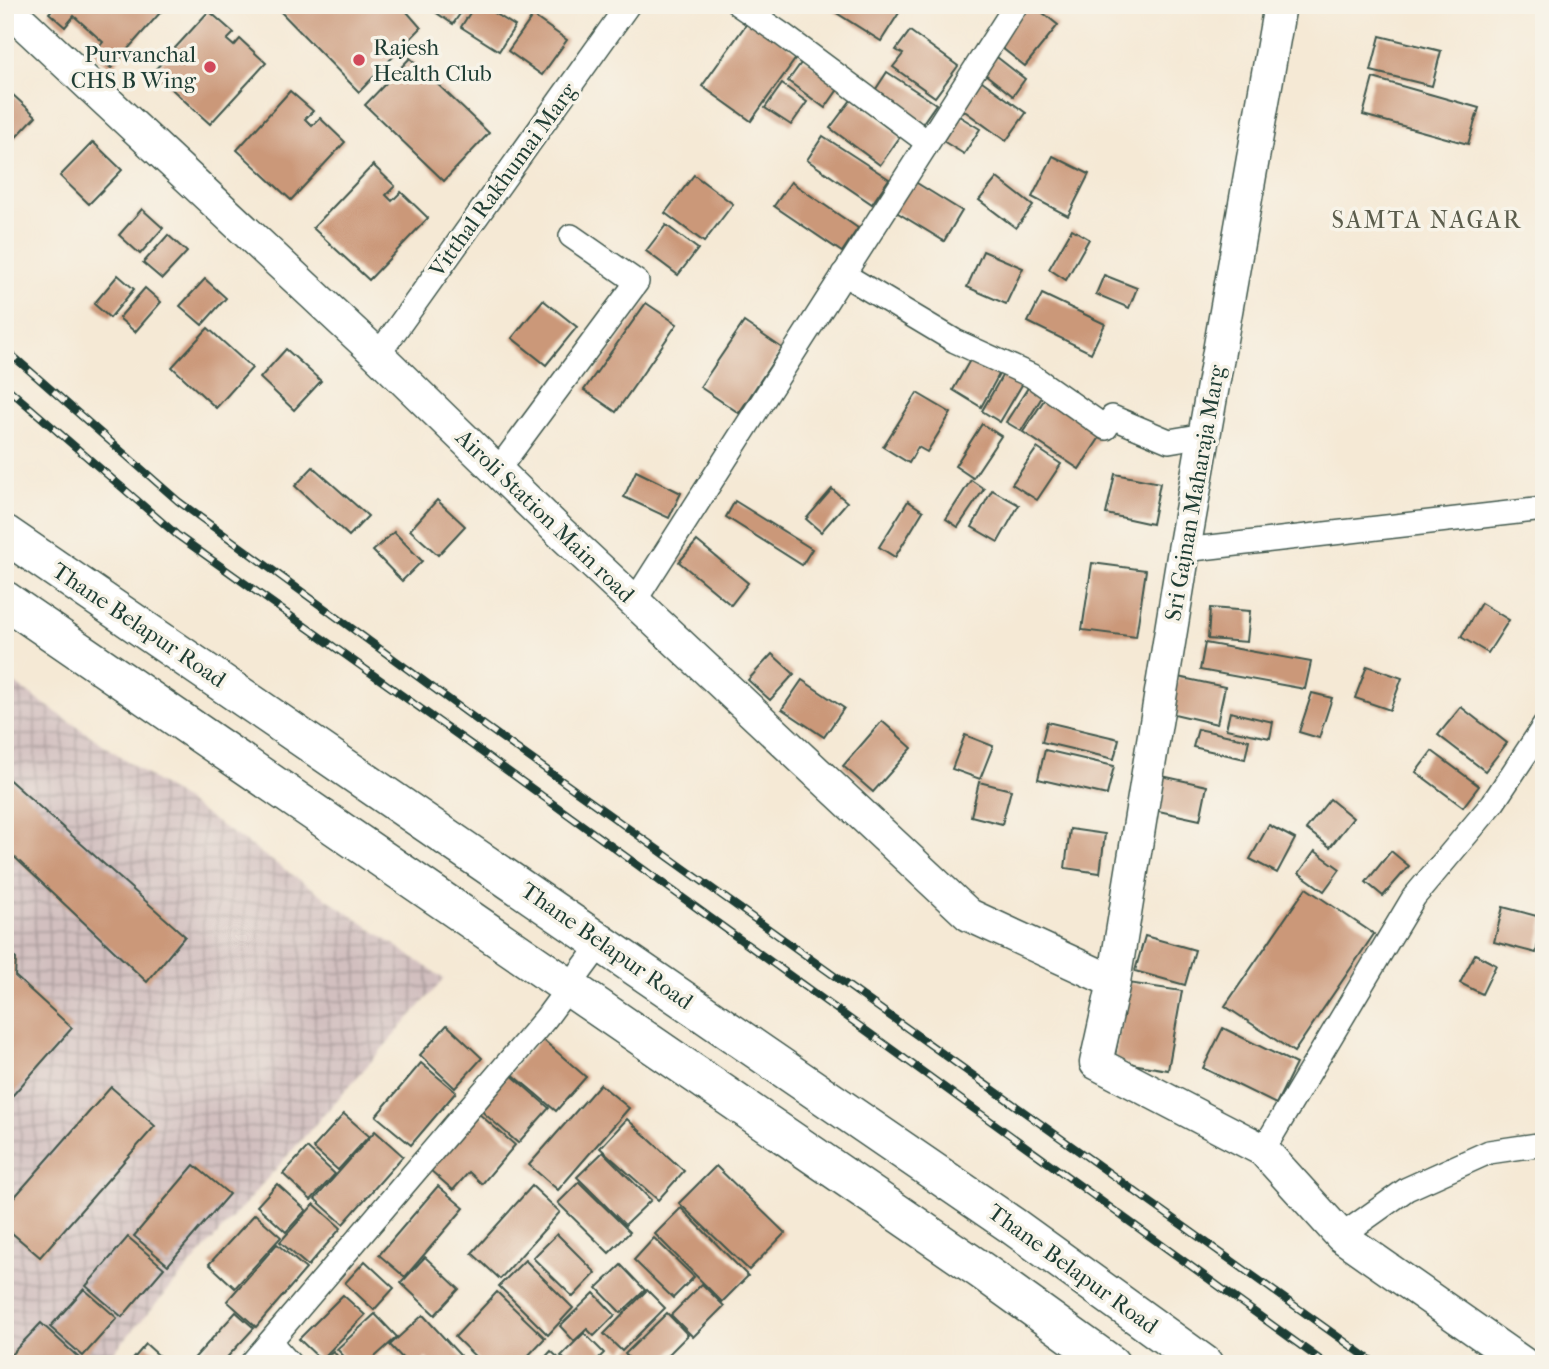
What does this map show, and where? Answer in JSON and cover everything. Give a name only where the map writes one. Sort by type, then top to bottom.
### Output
[{"type":"main road","name":"Thane Belapur Road","points":[[5,534],[1013,1226],[1204,1364]]},
{"type":"main road","points":[[5,600],[571,987],[982,1271],[1111,1364]]},
{"type":"street","name":"Vitthal Rakhumai Marg","points":[[378,355],[628,5]]},
{"type":"street","points":[[738,5],[783,35],[927,142]]},
{"type":"street","points":[[634,602],[1016,5]]},
{"type":"street","name":"Sri Gajnan Maharaja Marg","points":[[1263,1150],[1096,1063],[1114,982],[1184,550],[1280,5]]},
{"type":"street","name":"Airoli Station Main road","points":[[16,10],[634,602],[968,915],[1114,982]]},
{"type":"street","points":[[497,471],[637,282],[571,236]]},
{"type":"street","points":[[844,274],[955,341],[1032,376],[1106,428],[1112,417],[1169,440],[1205,435]]},
{"type":"street","points":[[1184,550],[1544,509]]},
{"type":"street","points":[[1524,1364],[1341,1236],[1263,1150],[1414,897],[1493,803],[1544,726]]},
{"type":"street","points":[[251,1364],[571,987],[602,942]]},
{"type":"street","points":[[1341,1236],[1407,1189],[1489,1152],[1544,1144]]},
{"type":"street","points":[[270,1342],[290,1364]]},
{"type":"shaded area","points":[[5,677],[444,979],[103,1364],[5,1364]]},
{"type":"building","points":[[56,5],[167,5],[111,68],[94,53],[103,42],[74,16],[65,27],[49,13]]},
{"type":"building","name":"Rajesh Health Club","points":[[274,5],[401,5],[421,28],[359,92]]},
{"type":"building","points":[[425,5],[466,5],[453,24]]},
{"type":"building","points":[[475,5],[482,5],[515,26],[499,51],[461,27]]},
{"type":"building","points":[[824,5],[904,5],[881,41]]},
{"type":"building","points":[[1028,5],[1033,5],[1058,25],[1025,66],[997,44]]},
{"type":"building","name":"Purvanchal CHS B Wing","points":[[209,11],[234,33],[227,40],[234,46],[240,39],[266,63],[210,124],[153,72]]},
{"type":"building","points":[[533,16],[567,40],[542,75],[508,51]]},
{"type":"building","points":[[750,19],[799,54],[751,121],[702,86]]},
{"type":"building","points":[[910,31],[958,66],[935,97],[893,67],[903,54],[896,50]]},
{"type":"building","points":[[1380,36],[1441,51],[1432,86],[1371,71]]},
{"type":"building","points":[[993,54],[1025,79],[1013,96],[980,70]]},
{"type":"building","points":[[410,58],[489,133],[444,181],[365,105]]},
{"type":"building","points":[[804,59],[841,85],[825,108],[788,81]]},
{"type":"building","points":[[887,72],[936,104],[920,127],[872,95]]},
{"type":"building","points":[[975,76],[1026,113],[1006,141],[955,104]]},
{"type":"building","points":[[1373,78],[1479,108],[1468,144],[1363,115]]},
{"type":"building","points":[[782,84],[807,102],[791,125],[765,108]]},
{"type":"building","points":[[290,91],[313,111],[305,119],[312,126],[320,118],[345,142],[291,200],[237,150]]},
{"type":"building","points":[[12,94],[36,116],[5,149],[5,102]]},
{"type":"building","points":[[851,100],[900,137],[880,165],[830,128]]},
{"type":"building","points":[[959,116],[980,129],[964,154],[943,141]]},
{"type":"building","points":[[823,136],[889,179],[872,204],[807,160]]},
{"type":"building","points":[[93,142],[122,170],[89,204],[60,176]]},
{"type":"building","points":[[1053,156],[1089,174],[1068,216],[1032,197]]},
{"type":"building","points":[[373,165],[395,186],[386,195],[392,201],[401,192],[428,218],[369,280],[313,228]]},
{"type":"building","points":[[694,175],[733,204],[704,242],[665,213]]},
{"type":"building","points":[[997,178],[1033,206],[1016,228],[979,200]]},
{"type":"building","points":[[912,180],[962,211],[944,241],[893,210]]},
{"type":"building","points":[[791,182],[858,228],[842,252],[774,206]]},
{"type":"building","points":[[142,209],[163,228],[140,254],[119,235]]},
{"type":"building","points":[[666,225],[698,249],[678,275],[646,251]]},
{"type":"building","points":[[1072,229],[1089,239],[1066,280],[1049,269]]},
{"type":"building","points":[[168,235],[187,252],[162,279],[143,263]]},
{"type":"building","points":[[983,251],[1023,268],[1006,304],[967,287]]},
{"type":"building","points":[[118,275],[134,289],[110,318],[94,304]]},
{"type":"building","points":[[1104,275],[1137,288],[1129,308],[1096,294]]},
{"type":"building","points":[[205,279],[226,298],[202,325],[180,306]]},
{"type":"building","points":[[145,288],[161,302],[135,332],[119,318]]},
{"type":"building","points":[[1042,294],[1105,324],[1091,353],[1028,322]]},
{"type":"building","points":[[543,300],[577,327],[546,365],[512,338]]},
{"type":"building","points":[[646,303],[677,324],[616,412],[584,390]]},
{"type":"building","points":[[744,322],[782,348],[739,413],[700,387]]},
{"type":"building","points":[[208,328],[252,368],[216,408],[172,367]]},
{"type":"building","points":[[286,349],[321,381],[294,410],[260,378]]},
{"type":"building","points":[[974,353],[1002,369],[981,407],[953,390]]},
{"type":"building","points":[[1007,367],[1026,378],[1000,422],[982,411]]},
{"type":"building","points":[[1033,380],[1047,389],[1021,431],[1006,422]]},
{"type":"building","points":[[917,393],[951,413],[927,452],[918,447],[909,463],[883,447]]},
{"type":"building","points":[[1048,394],[1104,431],[1079,469],[1023,432]]},
{"type":"building","points":[[982,424],[1001,436],[973,478],[955,466]]},
{"type":"building","points":[[1037,448],[1061,464],[1037,500],[1012,484]]},
{"type":"building","points":[[313,467],[368,516],[349,536],[295,486]]},
{"type":"building","points":[[636,471],[681,493],[669,518],[624,497]]},
{"type":"building","points":[[1115,474],[1160,483],[1152,524],[1106,514]]},
{"type":"building","points":[[971,480],[984,489],[958,527],[946,519]]},
{"type":"building","points":[[832,489],[847,502],[821,532],[806,519]]},
{"type":"building","points":[[992,490],[1019,505],[998,542],[972,527]]},
{"type":"building","points":[[437,500],[465,526],[438,555],[410,530]]},
{"type":"building","points":[[735,501],[812,549],[802,565],[726,517]]},
{"type":"building","points":[[908,501],[923,511],[895,557],[879,547]]},
{"type":"building","points":[[394,532],[422,561],[402,581],[373,551]]},
{"type":"building","points":[[697,541],[748,583],[731,605],[679,562]]},
{"type":"building","points":[[1092,563],[1146,570],[1136,637],[1082,630]]},
{"type":"building","points":[[1481,603],[1509,620],[1488,653],[1461,637]]},
{"type":"building","points":[[1210,608],[1250,611],[1247,642],[1208,639]]},
{"type":"building","points":[[1205,643],[1311,662],[1305,689],[1200,670]]},
{"type":"building","points":[[772,654],[794,674],[770,700],[748,680]]},
{"type":"building","points":[[1367,666],[1402,678],[1390,710],[1355,698]]},
{"type":"building","points":[[1178,677],[1225,687],[1217,724],[1170,713]]},
{"type":"building","points":[[802,680],[844,708],[824,737],[782,709]]},
{"type":"building","points":[[1312,693],[1332,698],[1319,738],[1299,732]]},
{"type":"building","points":[[1461,707],[1507,743],[1485,771],[1438,735]]},
{"type":"building","points":[[1230,712],[1273,722],[1270,738],[1226,729]]},
{"type":"building","points":[[882,721],[912,748],[873,792],[843,766]]},
{"type":"building","points":[[1047,722],[1119,739],[1114,759],[1042,742]]},
{"type":"building","points":[[1198,729],[1249,740],[1245,759],[1193,747]]},
{"type":"building","points":[[965,735],[993,746],[980,779],[952,769]]},
{"type":"building","points":[[1045,750],[1114,766],[1107,795],[1038,779]]},
{"type":"building","points":[[1432,751],[1479,786],[1463,807],[1416,772]]},
{"type":"building","points":[[5,776],[185,936],[147,982],[5,848]]},
{"type":"building","points":[[1162,776],[1207,786],[1200,820],[1154,810]]},
{"type":"building","points":[[979,782],[1011,790],[1002,824],[971,816]]},
{"type":"building","points":[[1330,799],[1353,818],[1330,847],[1306,829]]},
{"type":"building","points":[[1269,825],[1295,839],[1277,873],[1250,859]]},
{"type":"building","points":[[1070,829],[1105,834],[1100,873],[1065,868]]},
{"type":"building","points":[[1315,851],[1340,869],[1324,891],[1299,873]]},
{"type":"building","points":[[1391,851],[1409,866],[1383,896],[1366,882]]},
{"type":"building","points":[[1306,888],[1374,934],[1294,1052],[1225,1006]]},
{"type":"building","points":[[1503,907],[1544,918],[1536,953],[1494,942]]},
{"type":"building","points":[[1145,936],[1195,950],[1185,985],[1135,971]]},
{"type":"building","points":[[5,949],[16,959],[15,976],[72,1028],[5,1104]]},
{"type":"building","points":[[1475,954],[1496,965],[1482,994],[1460,983]]},
{"type":"building","points":[[1128,983],[1182,991],[1168,1070],[1114,1061]]},
{"type":"building","points":[[447,1025],[482,1058],[455,1088],[420,1055]]},
{"type":"building","points":[[1223,1028],[1296,1064],[1276,1104],[1203,1068]]},
{"type":"building","points":[[541,1038],[586,1077],[556,1111],[511,1073]]},
{"type":"building","points":[[421,1063],[456,1092],[411,1145],[376,1116]]},
{"type":"building","points":[[509,1073],[549,1108],[518,1143],[479,1109]]},
{"type":"building","points":[[600,1084],[629,1108],[558,1190],[529,1165]]},
{"type":"building","points":[[111,1087],[155,1126],[40,1257],[5,1227],[5,1208]]},
{"type":"building","points":[[478,1113],[515,1145],[482,1184],[469,1172],[453,1190],[430,1170]]},
{"type":"building","points":[[344,1114],[369,1136],[338,1170],[313,1148]]},
{"type":"building","points":[[627,1119],[684,1171],[658,1200],[600,1148]]},
{"type":"building","points":[[375,1131],[403,1156],[343,1224],[315,1199]]},
{"type":"building","points":[[307,1148],[335,1174],[311,1200],[283,1174]]},
{"type":"building","points":[[603,1152],[651,1200],[625,1225],[577,1177]]},
{"type":"building","points":[[194,1165],[229,1194],[168,1265],[134,1236]]},
{"type":"building","points":[[716,1166],[785,1233],[749,1270],[679,1203]]},
{"type":"building","points":[[579,1182],[630,1232],[609,1253],[558,1203]]},
{"type":"building","points":[[277,1184],[306,1210],[286,1232],[257,1206]]},
{"type":"building","points":[[438,1186],[464,1208],[405,1277],[379,1255]]},
{"type":"building","points":[[532,1186],[560,1212],[500,1279],[472,1253]]},
{"type":"building","points":[[314,1204],[341,1228],[308,1266],[280,1242]]},
{"type":"building","points":[[681,1208],[748,1276],[722,1302],[655,1234]]},
{"type":"building","points":[[255,1214],[281,1237],[235,1288],[209,1264]]},
{"type":"building","points":[[557,1234],[596,1273],[573,1297],[533,1258]]},
{"type":"building","points":[[128,1237],[164,1268],[122,1317],[86,1286]]},
{"type":"building","points":[[654,1238],[694,1277],[673,1298],[634,1260]]},
{"type":"building","points":[[277,1244],[306,1269],[256,1327],[227,1301]]},
{"type":"building","points":[[425,1257],[459,1289],[435,1315],[401,1283]]},
{"type":"building","points":[[525,1260],[573,1308],[548,1335],[499,1286]]},
{"type":"building","points":[[365,1261],[394,1288],[374,1310],[345,1283]]},
{"type":"building","points":[[621,1265],[645,1290],[621,1313],[597,1288]]},
{"type":"building","points":[[702,1284],[724,1306],[693,1337],[671,1315]]},
{"type":"building","points":[[84,1289],[117,1318],[83,1356],[50,1327]]},
{"type":"building","points":[[647,1290],[665,1308],[622,1351],[604,1334]]},
{"type":"building","points":[[497,1292],[545,1338],[524,1360],[528,1364],[483,1364],[455,1337]]},
{"type":"building","points":[[594,1293],[615,1315],[594,1336],[587,1329],[574,1341],[560,1326]]},
{"type":"building","points":[[343,1295],[365,1315],[321,1360],[299,1339]]},
{"type":"building","points":[[236,1312],[254,1328],[221,1364],[189,1364]]},
{"type":"building","points":[[667,1313],[688,1335],[659,1364],[635,1364],[625,1354]]},
{"type":"building","points":[[375,1314],[397,1337],[367,1364],[351,1364],[337,1349]]},
{"type":"building","points":[[423,1315],[468,1364],[431,1364],[426,1358],[420,1364],[408,1364],[390,1345]]},
{"type":"building","points":[[41,1323],[79,1358],[74,1364],[6,1364],[5,1361]]},
{"type":"building","points":[[584,1333],[604,1353],[593,1364],[569,1364],[561,1356]]},
{"type":"building","points":[[146,1344],[168,1364],[129,1364]]},
{"type":"building","points":[[333,1351],[344,1364],[319,1364],[322,1361]]},
{"type":"building","points":[[551,1351],[565,1364],[539,1364]]},
{"type":"railway","points":[[5,349],[178,501],[477,720],[1376,1364]]},
{"type":"railway","points":[[5,386],[177,535],[476,748],[1326,1364]]},
{"type":"place","name":"Rajesh Health Club","points":[[359,60]]},
{"type":"place","name":"Purvanchal CHS B Wing","points":[[210,67]]},
{"type":"district","name":"SAMTA NAGAR","points":[[1427,220]]}]
